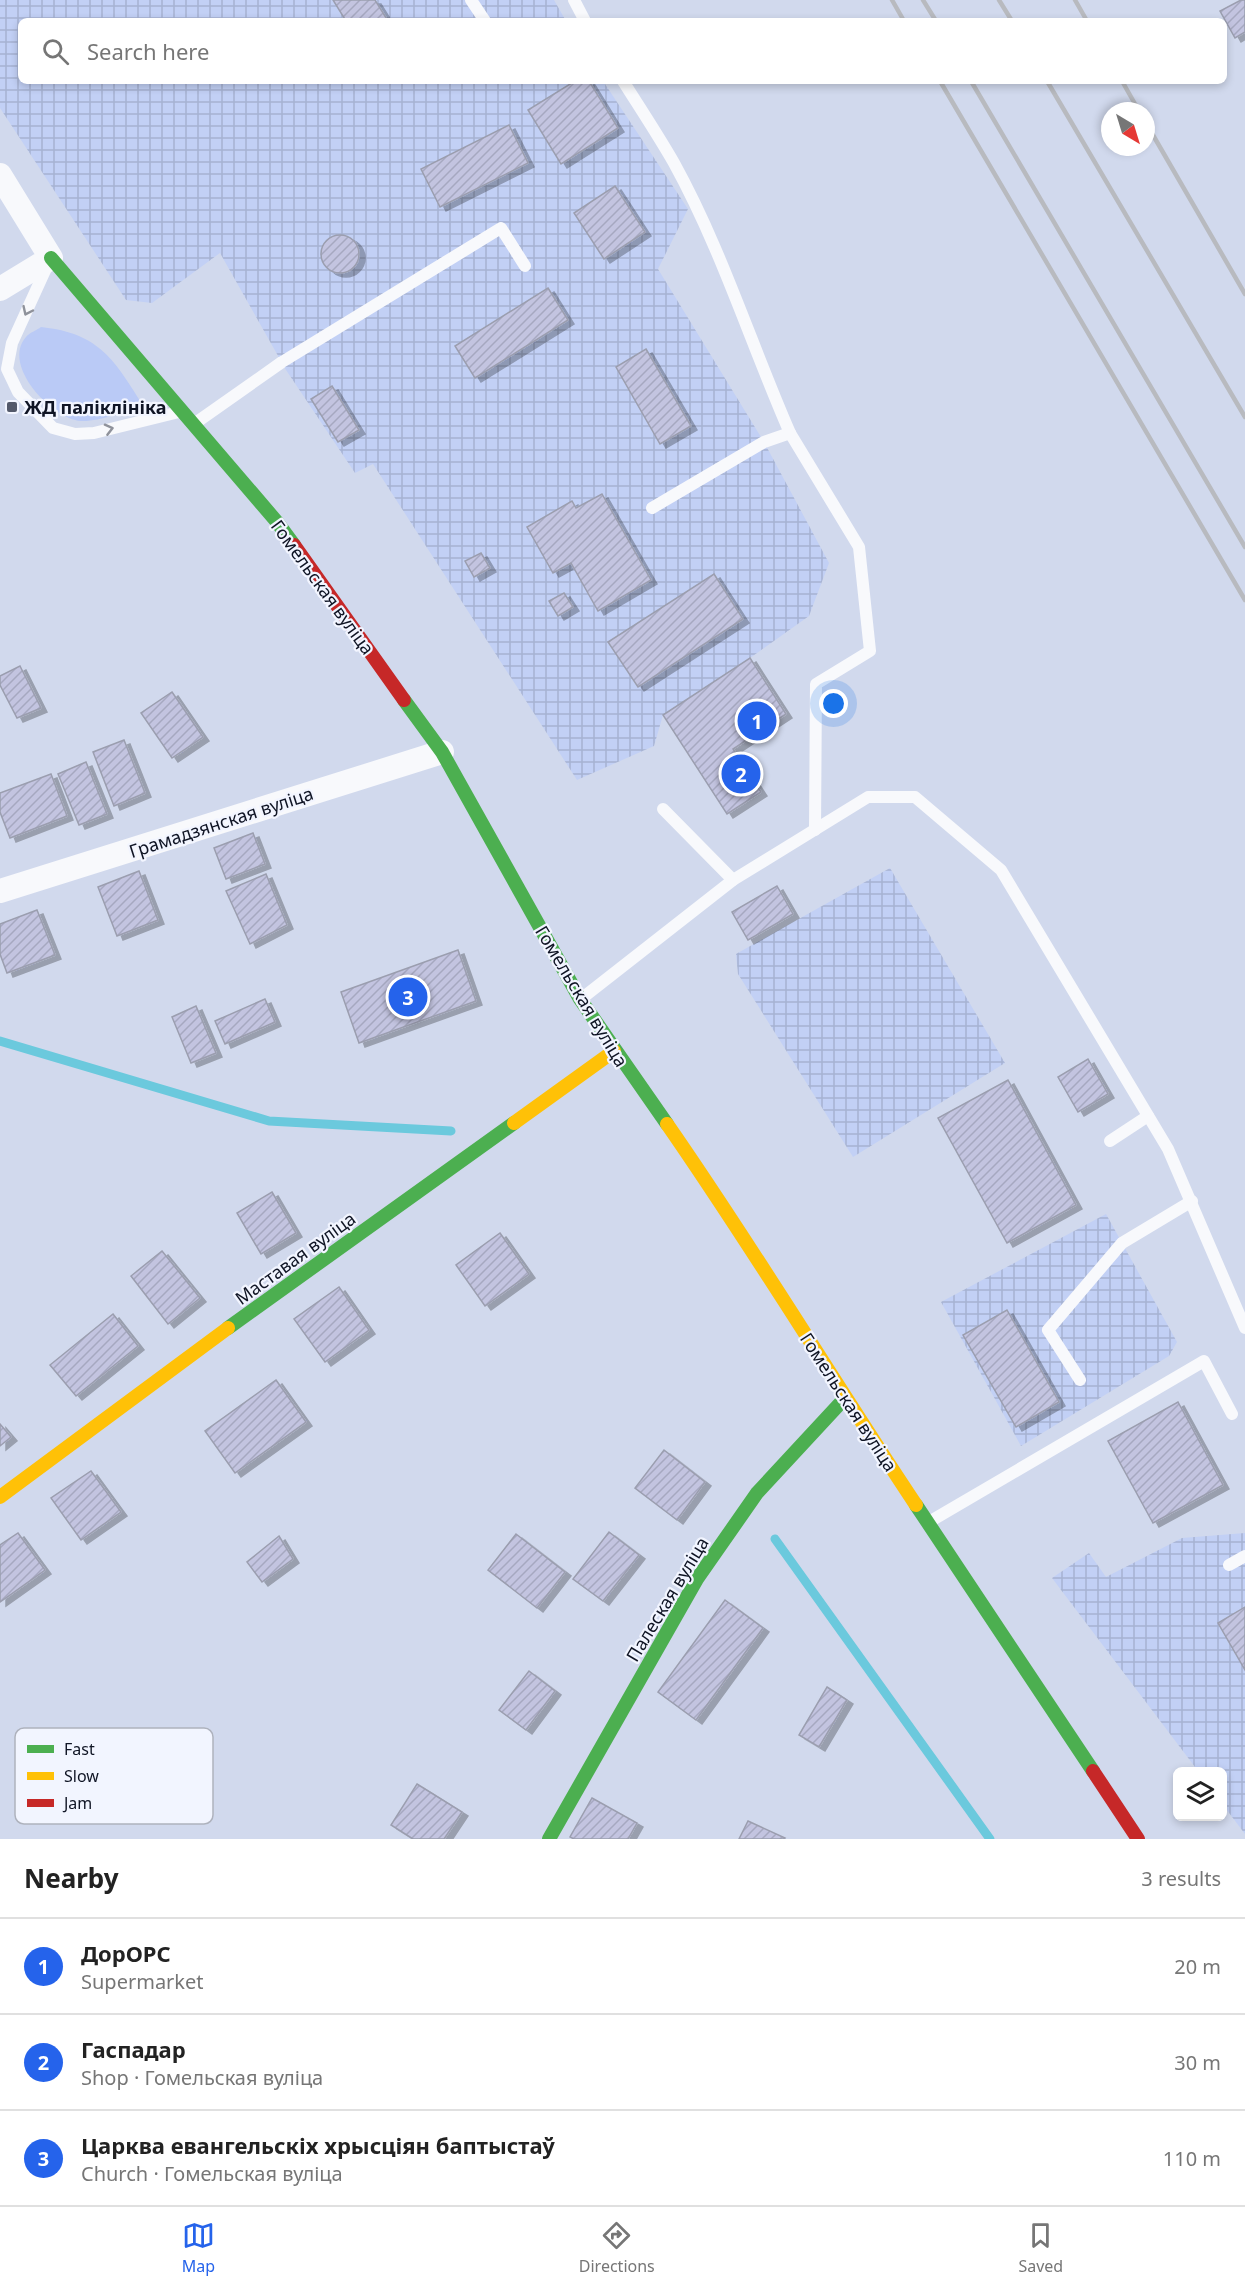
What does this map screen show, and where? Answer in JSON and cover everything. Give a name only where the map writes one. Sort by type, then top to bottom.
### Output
[{"type":"street","name":"Гомельская вуліца","points":[[0,175],[51,258],[277,522],[442,752],[580,999],[614,1051],[730,1214],[844,1398],[1138,1839]]},
{"type":"street","points":[[0,289],[51,258]]},
{"type":"street","name":"Грамадзянская вуліца","points":[[0,891],[442,752]]},
{"type":"street","name":"Маставая вуліца","points":[[0,1497],[114,1410],[614,1051]]},
{"type":"street","name":"Палеская вуліца","points":[[549,1839],[697,1579],[757,1493],[844,1398]]},
{"type":"lane","points":[[471,0],[483,18]]},
{"type":"lane","points":[[574,0],[583,18]]},
{"type":"lane","points":[[625,84],[674,163],[714,246],[790,433],[859,547],[870,651],[816,684],[815,830]]},
{"type":"lane","points":[[193,424],[282,362],[501,228],[525,266]]},
{"type":"lane","points":[[51,258],[12,343],[7,369],[18,392],[53,428],[75,434],[94,433],[182,411]]},
{"type":"lane","points":[[652,508],[764,442],[790,433]]},
{"type":"lane","points":[[580,999],[733,880],[868,797],[915,797],[1001,870],[1168,1149],[1245,1328]]},
{"type":"lane","points":[[663,809],[733,880]]},
{"type":"lane","points":[[1110,1141],[1148,1116]]},
{"type":"lane","points":[[1080,1380],[1048,1330],[1122,1243],[1192,1201]]},
{"type":"lane","points":[[928,1522],[1204,1361],[1232,1414]]},
{"type":"lane","points":[[1228,1565],[1245,1556]]},
{"type":"shaded area","points":[[0,0],[554,0],[564,18],[18,18],[18,84],[605,84],[688,209],[658,269],[764,442],[829,563],[809,616],[663,715],[654,746],[577,780],[373,464],[355,473],[286,370],[220,253],[152,303],[126,300],[0,108]]},
{"type":"shaded area","points":[[41,327],[61,330],[78,336],[104,352],[124,376],[144,407],[104,418],[81,421],[69,418],[44,401],[33,389],[20,362],[20,349],[26,337]]},
{"type":"shaded area","points":[[890,868],[1005,1063],[853,1157],[738,974],[736,954]]},
{"type":"shaded area","points":[[1106,1214],[1177,1342],[1169,1356],[1021,1446],[941,1302]]},
{"type":"shaded area","points":[[1245,1533],[1245,1834],[1227,1810],[1227,1767],[1195,1767],[1052,1578],[1089,1553],[1106,1577],[1182,1538]]},
{"type":"building","points":[[333,0],[375,0],[386,18],[344,18]]},
{"type":"building","points":[[1245,0],[1245,32],[1235,38],[1227,24],[1227,18],[1224,18],[1220,11]]},
{"type":"building","points":[[570,84],[591,84],[618,128],[561,164],[528,110]]},
{"type":"building","points":[[509,125],[528,163],[440,207],[421,169]]},
{"type":"building","points":[[615,186],[645,232],[604,259],[574,213]]},
{"type":"building","points":[[340,235],[354,240],[359,254],[354,268],[340,273],[326,268],[321,254],[326,240]]},
{"type":"building","points":[[548,288],[568,320],[475,378],[455,346]]},
{"type":"building","points":[[646,349],[691,426],[660,444],[616,367]]},
{"type":"building","points":[[332,386],[359,430],[338,442],[311,399]]},
{"type":"building","points":[[602,494],[651,580],[598,611],[571,563],[553,573],[527,527],[572,501],[576,508]]},
{"type":"building","points":[[481,553],[490,568],[474,577],[465,561]]},
{"type":"building","points":[[714,574],[743,619],[638,687],[608,642]]},
{"type":"building","points":[[564,593],[573,607],[558,616],[549,601]]},
{"type":"building","points":[[750,658],[786,714],[733,749],[761,792],[727,814],[663,715]]},
{"type":"building","points":[[20,666],[41,708],[17,718],[0,685],[0,676]]},
{"type":"building","points":[[172,692],[203,737],[172,758],[141,713]]},
{"type":"building","points":[[124,740],[145,793],[114,806],[93,752]]},
{"type":"building","points":[[86,762],[107,814],[79,825],[58,774]]},
{"type":"building","points":[[51,774],[67,816],[10,838],[0,812],[0,793]]},
{"type":"building","points":[[253,833],[265,864],[226,879],[214,848]]},
{"type":"building","points":[[139,871],[158,920],[117,936],[98,887]]},
{"type":"building","points":[[266,874],[287,925],[250,944],[226,891]]},
{"type":"building","points":[[777,886],[793,914],[748,940],[732,912]]},
{"type":"building","points":[[37,910],[55,955],[7,973],[0,954],[0,924]]},
{"type":"building","points":[[458,950],[476,1001],[359,1043],[341,992]]},
{"type":"building","points":[[265,999],[275,1022],[225,1044],[215,1021]]},
{"type":"building","points":[[196,1006],[216,1053],[191,1063],[172,1017]]},
{"type":"building","points":[[1088,1059],[1108,1094],[1078,1112],[1058,1077]]},
{"type":"building","points":[[1008,1080],[1076,1205],[1007,1243],[938,1118]]},
{"type":"building","points":[[272,1192],[296,1233],[261,1254],[237,1213]]},
{"type":"building","points":[[500,1233],[529,1274],[485,1306],[456,1265]]},
{"type":"building","points":[[162,1251],[200,1298],[168,1324],[131,1276]]},
{"type":"building","points":[[339,1287],[369,1330],[325,1362],[294,1319]]},
{"type":"building","points":[[1007,1310],[1059,1402],[1016,1427],[963,1335]]},
{"type":"building","points":[[113,1314],[138,1346],[76,1396],[50,1365]]},
{"type":"building","points":[[276,1380],[306,1422],[235,1473],[205,1431]]},
{"type":"building","points":[[1178,1402],[1223,1485],[1153,1523],[1108,1441]]},
{"type":"building","points":[[0,1424],[11,1437],[0,1446]]},
{"type":"building","points":[[664,1450],[705,1482],[677,1520],[635,1488]]},
{"type":"building","points":[[91,1471],[121,1512],[81,1540],[51,1498]]},
{"type":"building","points":[[609,1532],[639,1555],[603,1601],[573,1579]]},
{"type":"building","points":[[18,1533],[45,1570],[0,1602],[0,1545]]},
{"type":"building","points":[[516,1534],[565,1572],[537,1608],[488,1570]]},
{"type":"building","points":[[279,1536],[293,1559],[262,1582],[247,1562]]},
{"type":"building","points":[[725,1600],[763,1628],[696,1720],[658,1692]]},
{"type":"building","points":[[1245,1607],[1245,1670],[1218,1623]]},
{"type":"building","points":[[529,1671],[555,1691],[526,1730],[499,1710]]},
{"type":"building","points":[[827,1687],[847,1700],[819,1747],[799,1735]]},
{"type":"building","points":[[417,1784],[462,1812],[444,1839],[413,1839],[391,1825]]},
{"type":"building","points":[[592,1798],[637,1823],[628,1839],[574,1839],[570,1837]]},
{"type":"building","points":[[748,1821],[785,1838],[739,1839]]},
{"type":"waterway","points":[[0,1041],[269,1121],[451,1131]]},
{"type":"waterway","points":[[775,1539],[990,1839]]},
{"type":"railway","points":[[892,0],[902,18]]},
{"type":"railway","points":[[923,0],[934,18]]},
{"type":"railway","points":[[999,0],[1010,18]]},
{"type":"railway","points":[[1075,0],[1085,18]]},
{"type":"railway","points":[[942,84],[1245,600]]},
{"type":"railway","points":[[973,84],[1245,547]]},
{"type":"railway","points":[[1049,84],[1245,417]]},
{"type":"railway","points":[[1124,84],[1134,102]]},
{"type":"railway","points":[[1155,139],[1245,294]]},
{"type":"traffic: fast","points":[[51,258],[277,522],[294,545]]},
{"type":"traffic: fast","points":[[404,700],[442,752],[580,999],[667,1124]]},
{"type":"traffic: fast","points":[[228,1328],[514,1123]]},
{"type":"traffic: fast","points":[[549,1839],[697,1579],[757,1493],[845,1398]]},
{"type":"traffic: fast","points":[[916,1505],[1093,1771]]},
{"type":"traffic: slow","points":[[514,1123],[614,1051]]},
{"type":"traffic: slow","points":[[667,1124],[916,1505]]},
{"type":"traffic: slow","points":[[0,1497],[228,1328]]},
{"type":"traffic: jam","points":[[294,545],[404,700]]},
{"type":"traffic: jam","points":[[1093,1771],[1138,1839]]},
{"type":"place","name":"ЖД паліклініка","points":[[12,407]]},
{"type":"place","name":"ДорОРС","points":[[757,721]]},
{"type":"place","name":"Гаспадар","points":[[741,774]]},
{"type":"place","name":"Царква евангельскіх хрысціян баптыстаў","points":[[408,997]]}]
